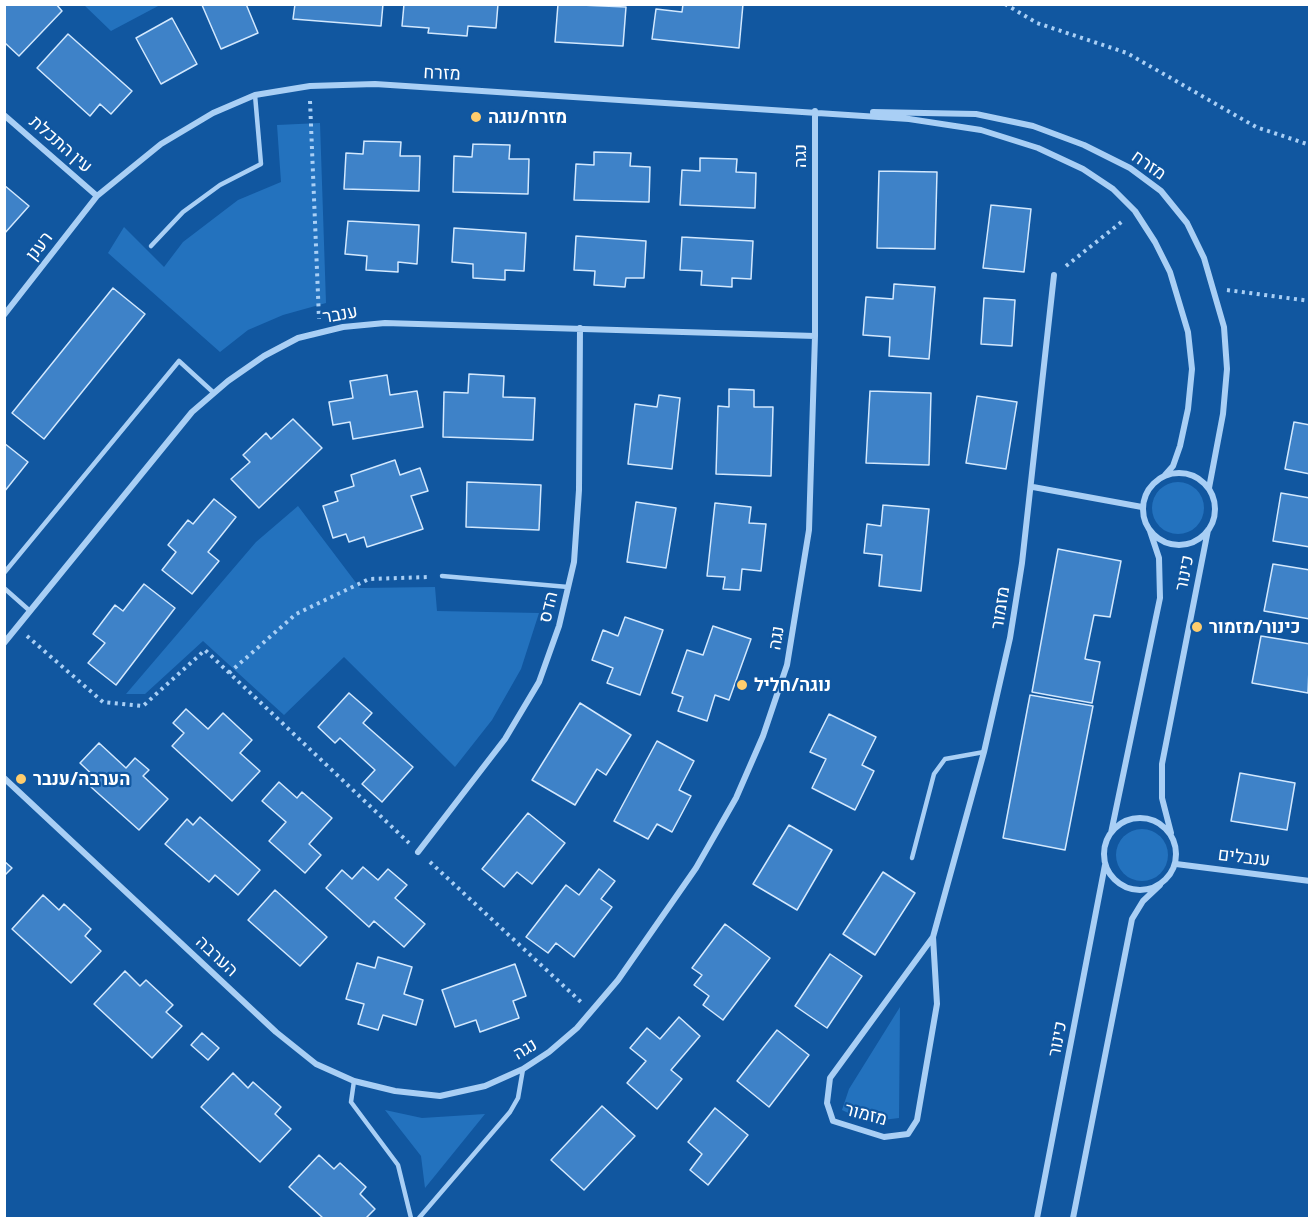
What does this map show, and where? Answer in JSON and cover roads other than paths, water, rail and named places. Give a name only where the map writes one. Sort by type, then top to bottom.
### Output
[{"type":"street","name":"מזרח","points":[[97,196],[161,144],[213,112],[255,95],[310,86],[375,84],[815,111],[909,119],[981,130],[1038,148],[1083,169],[1113,189],[1135,211],[1155,242],[1170,272],[1188,333],[1191,369],[1188,409],[1180,446],[1173,466],[1165,475]]},
{"type":"street","name":"מזרח","points":[[815,111],[976,114],[1033,126],[1084,145],[1130,168],[1161,191],[1187,224],[1204,258],[1224,327],[1227,369],[1223,414],[1209,488]]},
{"type":"street","name":"נגה","points":[[440,1096],[485,1086],[523,1069],[549,1052],[591,1011],[659,924],[736,798],[764,736],[787,665],[809,530],[815,336],[815,111]]},
{"type":"street","name":"עין התכלת","points":[[4,115],[97,196]]},
{"type":"street","name":"רענן","points":[[4,315],[97,196]]},
{"type":"street","name":"מזמור","points":[[933,937],[830,1078],[827,1103],[832,1121],[884,1137],[908,1134],[917,1120],[937,1004],[933,937],[984,752],[1010,638],[1033,487],[1054,275]]},
{"type":"street","name":"ענבר","points":[[4,643],[192,412],[264,356],[298,338],[343,327],[385,323],[815,336]]},
{"type":"street","name":"הדס","points":[[418,852],[505,739],[539,682],[559,626],[574,562],[579,490],[580,328]]},
{"type":"street","points":[[1189,474],[1200,479],[1209,488],[1215,509],[1208,530],[1190,543],[1179,545],[1168,543],[1150,531],[1144,520],[1142,507],[1149,488],[1165,475],[1189,474]]},
{"type":"street","points":[[1033,487],[1142,507]]},
{"type":"street","name":"כינור","points":[[1171,833],[1162,798],[1162,764],[1208,530]]},
{"type":"street","name":"כינור","points":[[1111,833],[1160,598],[1159,558],[1150,531]]},
{"type":"street","name":"הערבה","points":[[4,778],[276,1032],[316,1064],[354,1081],[395,1091],[440,1096]]},
{"type":"street","points":[[1073,1218],[1132,919],[1143,901],[1160,885],[1176,864],[1177,853],[1171,833],[1152,819],[1141,817],[1119,824],[1105,843],[1105,865],[1110,875],[1128,888],[1150,889],[1160,885]]},
{"type":"street","name":"ענבלים","points":[[1176,864],[1310,881]]},
{"type":"street","name":"כינור","points":[[1037,1218],[1105,865]]},
{"type":"lane","points":[[151,246],[183,212],[210,191],[261,164],[255,95]]},
{"type":"lane","points":[[4,573],[179,361],[214,393]]},
{"type":"lane","points":[[442,576],[568,587]]},
{"type":"lane","points":[[4,588],[30,611]]},
{"type":"lane","points":[[912,858],[934,774],[945,759],[984,752]]},
{"type":"lane","points":[[419,1218],[510,1112],[518,1098],[523,1069]]},
{"type":"lane","points":[[354,1081],[351,1102],[398,1165],[411,1218]]},
{"type":"place","name":"מזרח/נוגה","points":[[476,117]]},
{"type":"place","name":"כינור/מזמור","points":[[1197,627]]},
{"type":"place","name":"נוגה/חליל","points":[[742,685]]},
{"type":"place","name":"הערבה/ענבר","points":[[21,779]]}]
